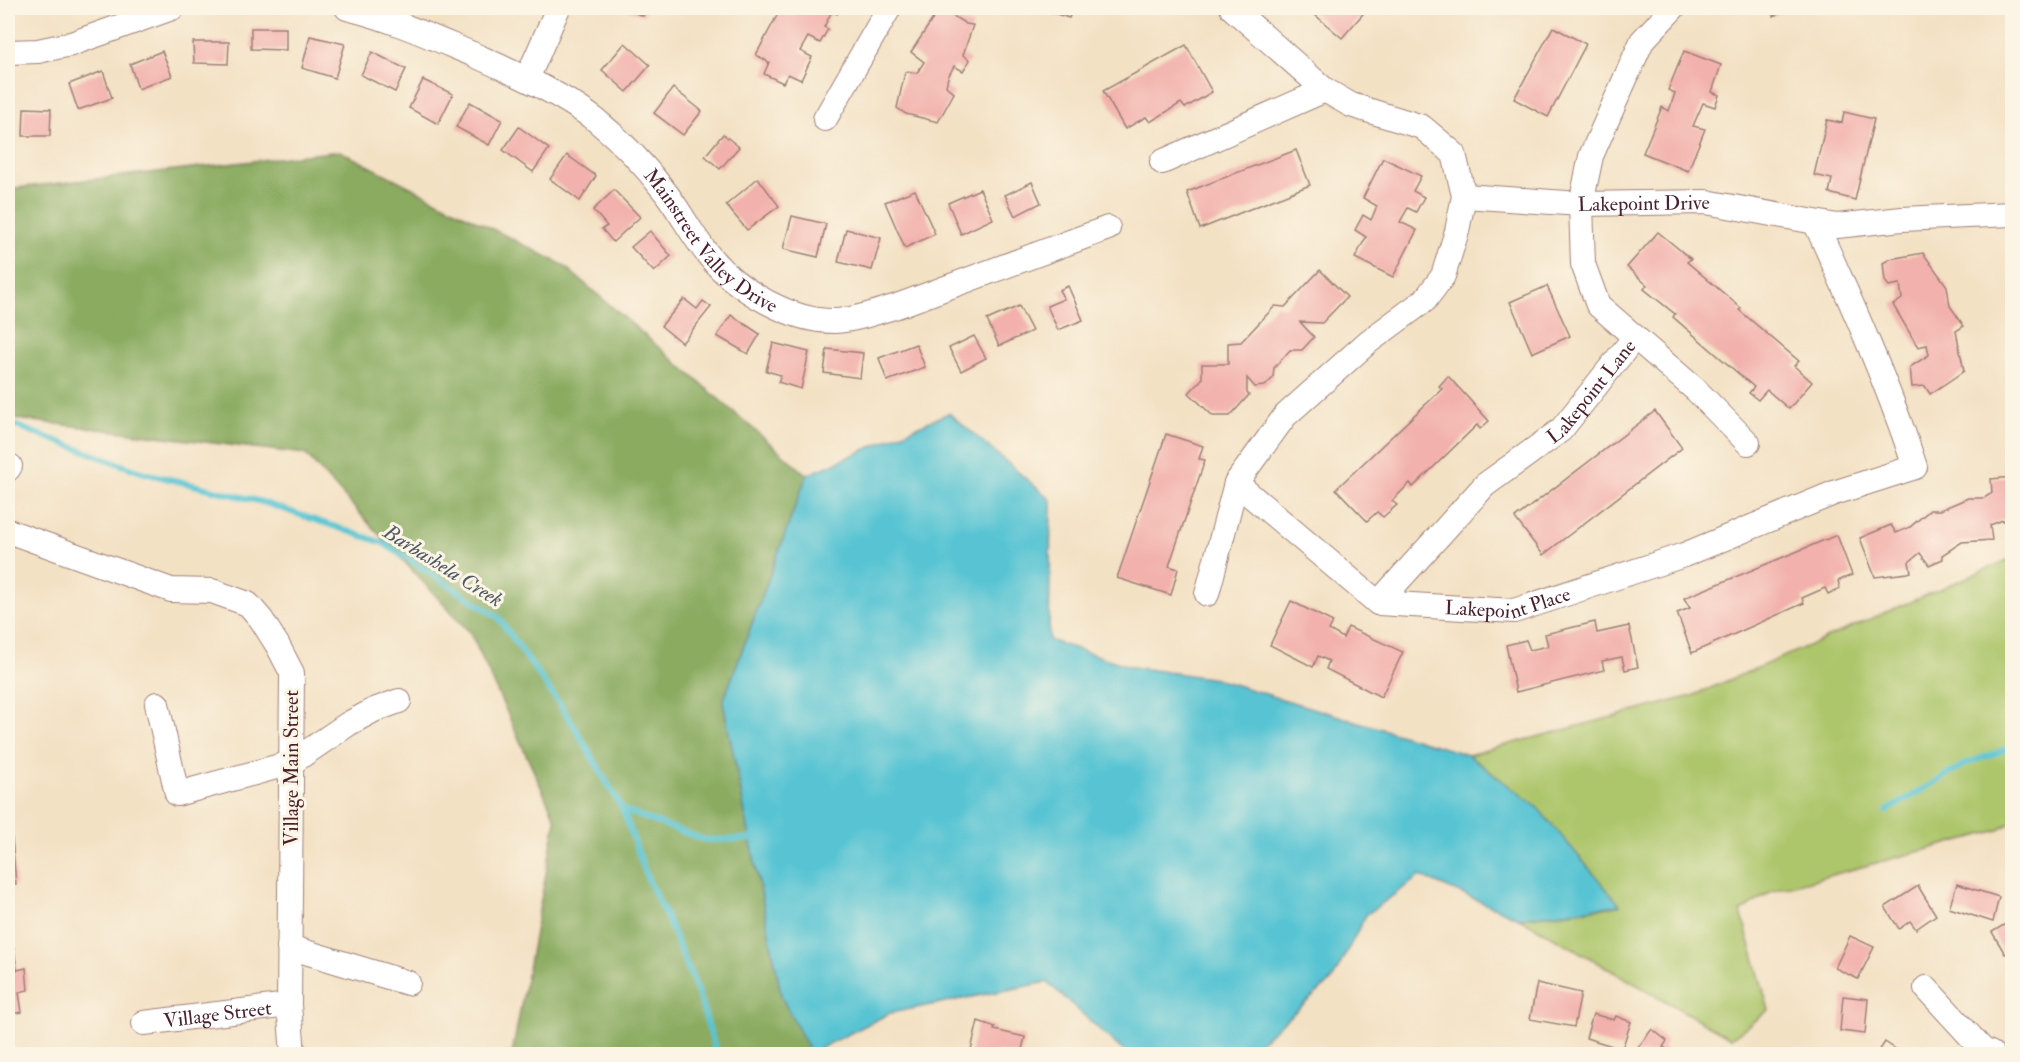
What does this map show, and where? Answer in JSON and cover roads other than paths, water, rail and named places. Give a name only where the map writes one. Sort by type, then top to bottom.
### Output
[{"type":"street","points":[[8,52],[38,51],[71,44],[172,8]]},
{"type":"street","name":"Mainstreet Valley Drive","points":[[346,8],[367,13],[424,34],[527,79],[588,115],[624,144],[667,194],[711,258],[730,277],[760,299],[792,314],[835,321],[867,316],[1108,228]]},
{"type":"street","points":[[527,79],[558,8]]},
{"type":"street","points":[[825,119],[889,8]]},
{"type":"street","points":[[1207,594],[1236,483],[1285,416],[1368,342],[1425,300],[1443,276],[1457,231],[1464,196],[1454,154],[1422,128],[1351,105],[1325,90],[1232,8]]},
{"type":"street","name":"Lakepoint Lane","points":[[1378,603],[1485,485],[1561,430],[1635,337],[1598,305],[1583,264],[1581,204],[1591,156],[1642,41],[1673,8]]},
{"type":"street","points":[[1162,162],[1325,90]]},
{"type":"street","name":"Lakepoint Drive","points":[[1464,196],[1581,204],[1706,202],[1816,224],[1837,226],[1902,219],[2012,215]]},
{"type":"street","name":"Lakepoint Place","points":[[1378,603],[1514,611],[1684,555],[1834,493],[1915,467],[1857,316],[1816,224]]},
{"type":"street","points":[[1635,337],[1697,391],[1748,443]]},
{"type":"street","points":[[1236,483],[1378,603]]},
{"type":"street","name":"Village Main Street","points":[[8,531],[171,590],[212,591],[248,604],[261,619],[278,646],[292,673],[289,1005],[293,1054]]},
{"type":"street","points":[[157,704],[177,794],[291,763],[348,724],[374,710],[399,701]]},
{"type":"street","points":[[289,947],[408,983]]},
{"type":"street","points":[[1926,988],[1983,1050],[1992,1054]]},
{"type":"street","name":"Village Street","points":[[144,1023],[289,1005]]},
{"type":"water","points":[[949,413],[1051,500],[1049,640],[1132,667],[1216,679],[1468,755],[1537,807],[1620,905],[1519,918],[1420,876],[1366,915],[1332,980],[1246,1054],[1127,1054],[1047,982],[890,1013],[811,1053],[782,998],[723,702],[807,475]]},
{"type":"waterway","name":"Barbashela Creek","points":[[8,423],[141,472],[262,502],[383,543],[498,617],[570,719],[623,810],[647,877],[696,987],[717,1054]]},
{"type":"waterway","points":[[1887,811],[1965,764],[2012,747]]},
{"type":"waterway","points":[[623,810],[705,840],[753,839]]}]
